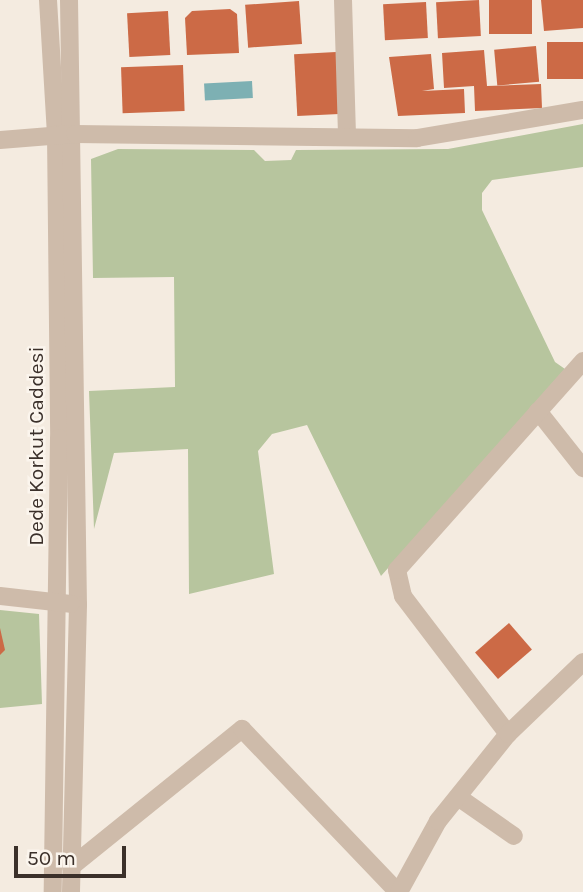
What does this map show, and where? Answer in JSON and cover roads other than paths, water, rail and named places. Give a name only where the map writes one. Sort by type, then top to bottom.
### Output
[{"type":"street","name":"Dede Korkut Caddesi","points":[[48,0],[56,134],[59,603],[53,892]]},
{"type":"street","name":"Dede Korkut Caddesi","points":[[69,0],[75,134],[78,605],[71,892]]},
{"type":"street","points":[[344,0],[347,136]]},
{"type":"street","points":[[0,140],[56,134],[417,138],[583,110]]},
{"type":"street","points":[[508,734],[403,596],[397,570],[583,361]]},
{"type":"street","points":[[538,411],[583,468]]},
{"type":"street","points":[[0,596],[78,605]]},
{"type":"street","points":[[71,867],[242,729],[398,892],[457,797],[508,734],[583,662]]},
{"type":"street","points":[[457,797],[514,836]]},
{"type":"water","points":[[252,81],[253,98],[205,100],[204,84]]}]
